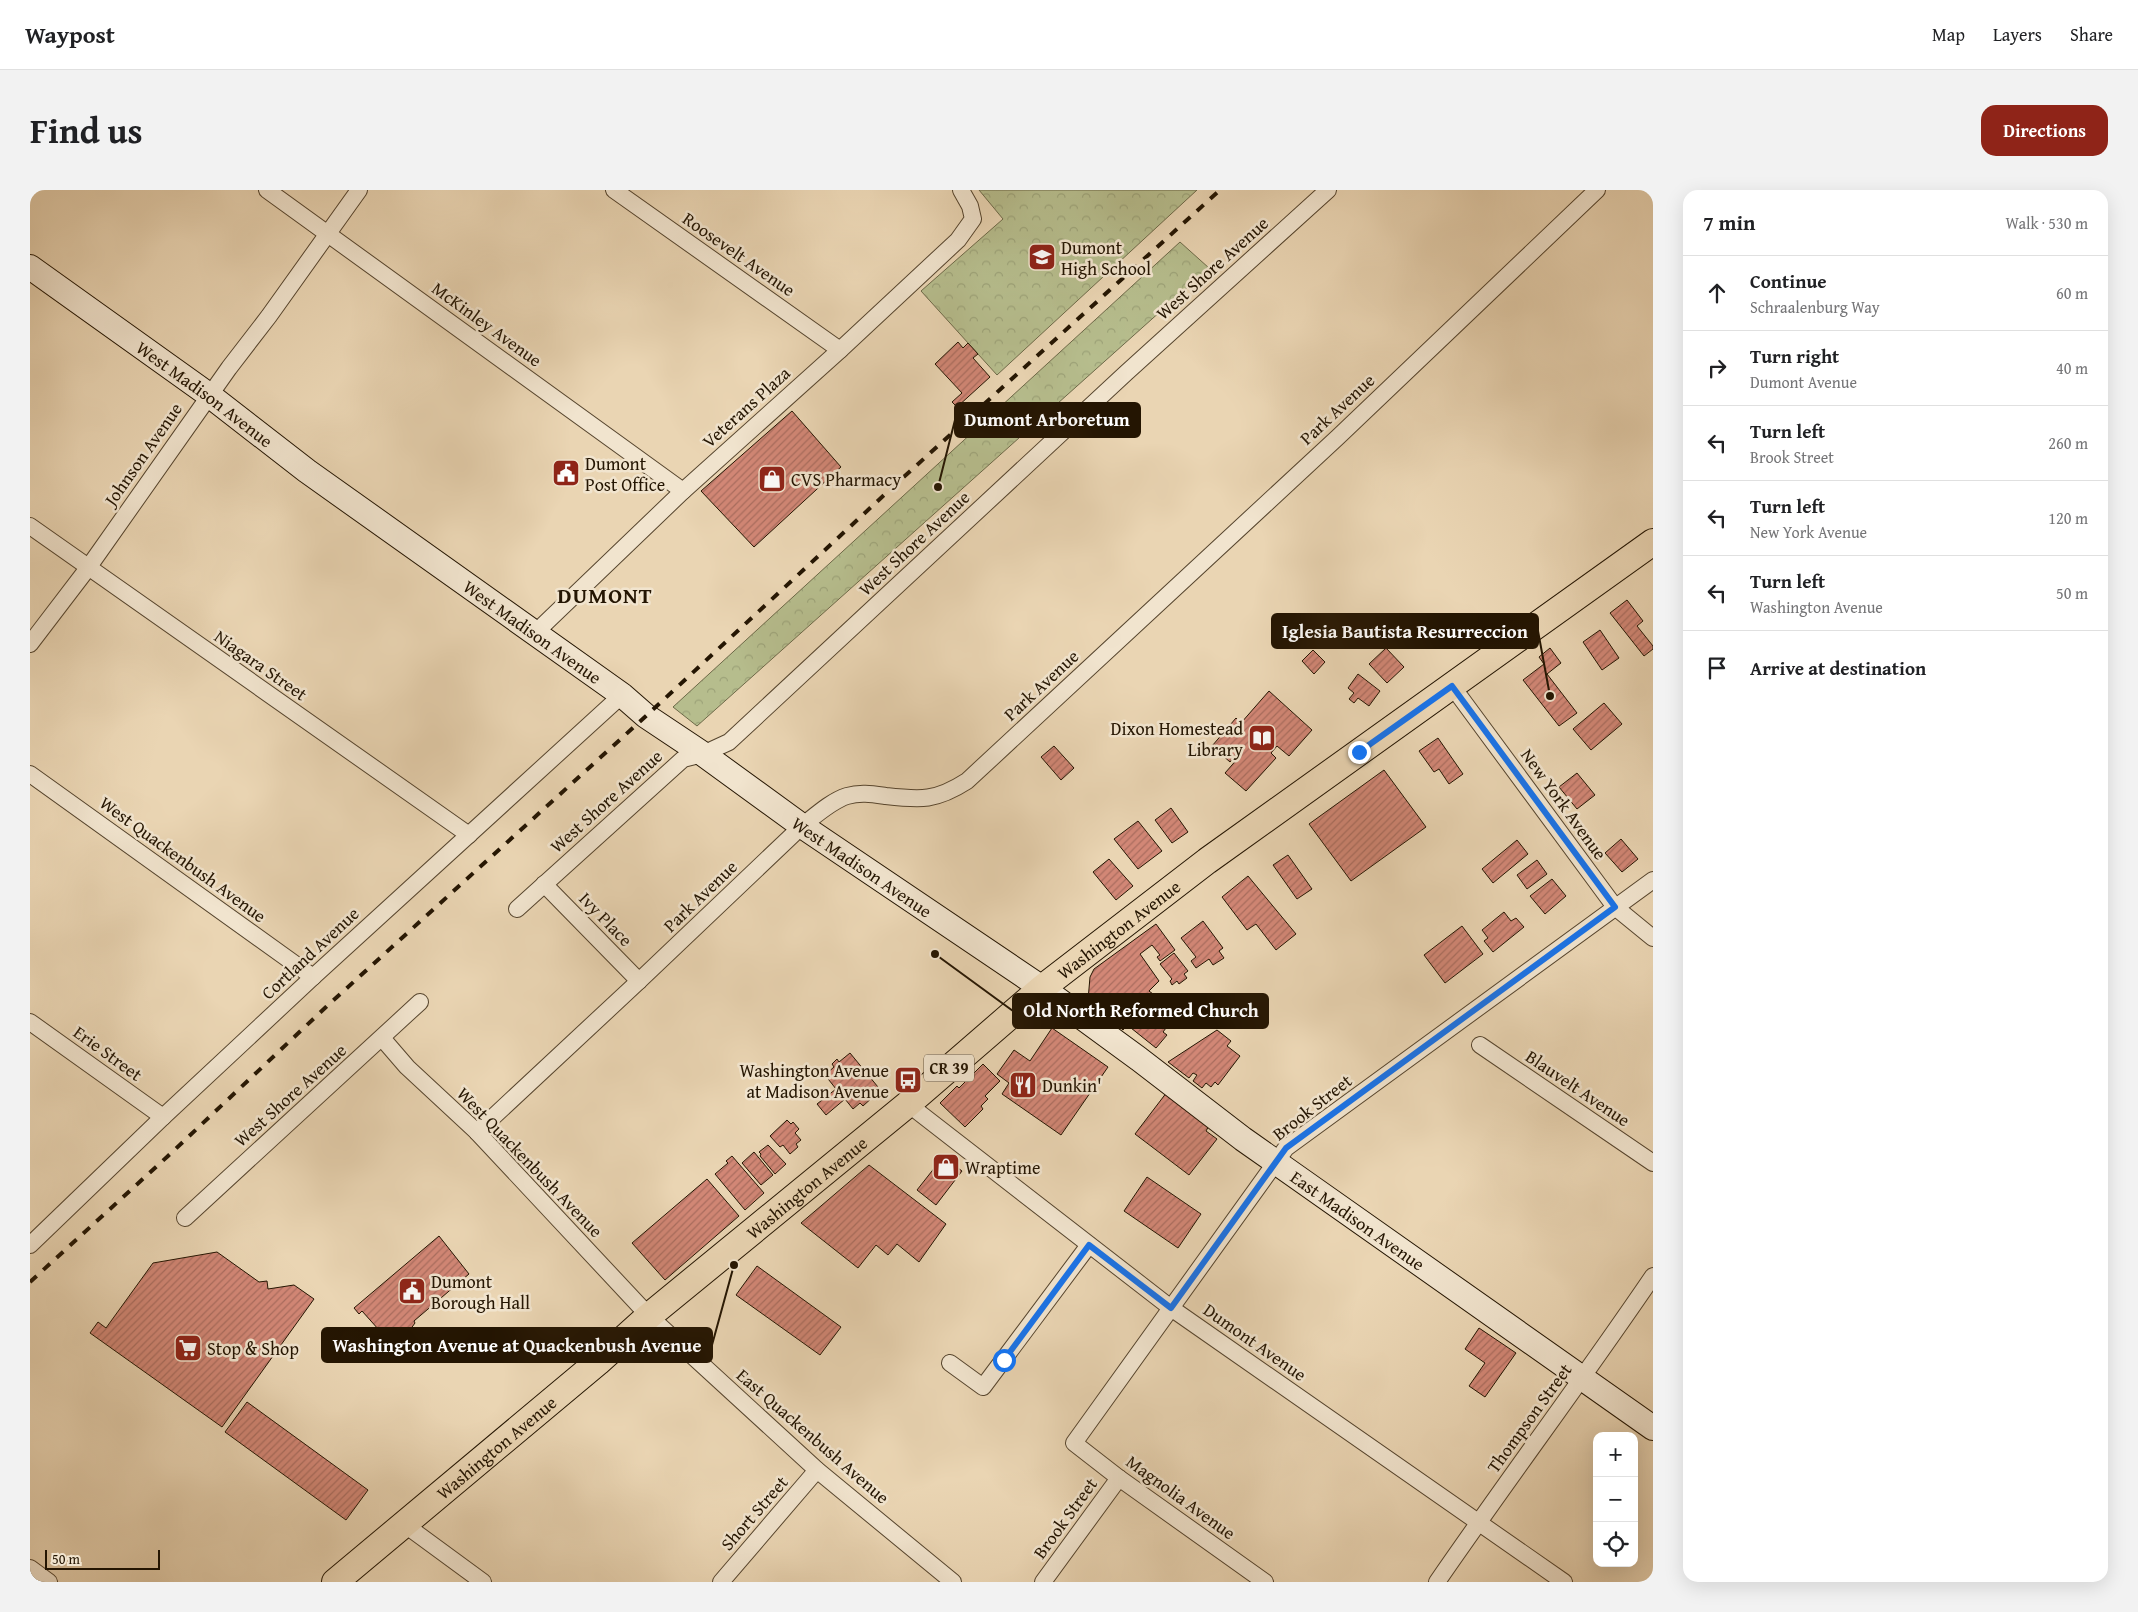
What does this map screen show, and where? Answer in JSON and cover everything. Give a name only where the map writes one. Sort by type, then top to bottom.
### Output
[{"type":"main road","name":"West Madison Avenue","points":[[30,267],[209,395],[307,471],[622,696],[646,716],[703,754],[802,826],[1042,988]]},
{"type":"main road","name":"Washington Avenue","points":[[335,1582],[592,1367],[649,1316],[908,1104],[1042,988],[1206,861],[1653,542]]},
{"type":"main road","name":"East Madison Avenue","points":[[1042,988],[1275,1162],[1653,1428]]},
{"type":"street","name":"McKinley Avenue","points":[[267,190],[683,491]]},
{"type":"street","name":"Johnson Avenue","points":[[30,644],[88,568],[209,395],[329,234],[359,190]]},
{"type":"street","name":"Roosevelt Avenue","points":[[614,190],[840,350]]},
{"type":"street","name":"Veterans Plaza","points":[[535,633],[683,491],[840,350],[958,240],[972,219],[970,206],[961,190]]},
{"type":"street","name":"West Shore Avenue","points":[[517,909],[683,759],[703,754],[729,742],[1126,373],[1328,190]]},
{"type":"street","name":"Park Avenue","points":[[477,1132],[640,982],[802,826],[846,796],[864,793],[904,798],[931,798],[949,793],[967,781],[1338,437],[1597,190]]},
{"type":"street","name":"Niagara Street","points":[[30,526],[469,835]]},
{"type":"street","name":"New York Avenue","points":[[1452,686],[1615,907],[1653,938]]},
{"type":"street","name":"Cortland Avenue","points":[[30,1245],[313,977],[622,696]]},
{"type":"street","name":"West Quackenbush Avenue","points":[[30,774],[313,977]]},
{"type":"street","name":"Brook Street","points":[[1074,1443],[1286,1148],[1653,880]]},
{"type":"street","name":"Ivy Place","points":[[544,884],[640,982]]},
{"type":"street","name":"West Shore Avenue","points":[[186,1218],[420,1002]]},
{"type":"street","name":"Erie Street","points":[[30,1022],[163,1117]]},
{"type":"street","name":"West Quackenbush Avenue","points":[[382,1038],[407,1066],[477,1132],[649,1316]]},
{"type":"street","name":"Blauvelt Avenue","points":[[1480,1045],[1653,1163]]},
{"type":"street","name":"Dumont Avenue","points":[[908,1104],[1171,1308],[1564,1582]]},
{"type":"street","points":[[950,1363],[983,1387],[1089,1245]]},
{"type":"street","name":"Thompson Street","points":[[1437,1582],[1478,1522],[1583,1378],[1653,1276]]},
{"type":"street","name":"East Quackenbush Avenue","points":[[649,1316],[817,1470],[953,1582]]},
{"type":"street","name":"Magnolia Avenue","points":[[1074,1443],[1119,1478],[1265,1582]]},
{"type":"street","name":"Short Street","points":[[721,1582],[817,1470]]},
{"type":"street","name":"Brook Street","points":[[1043,1582],[1119,1478]]},
{"type":"street","points":[[404,1524],[483,1582]]},
{"type":"street","points":[[30,1568],[50,1582]]},
{"type":"green space","name":"Dumont High School","points":[[979,190],[1197,190],[997,375],[921,291],[1003,219]]},
{"type":"green space","points":[[1180,242],[1209,268],[697,726],[673,707]]},
{"type":"building","points":[[958,342],[963,348],[968,343],[978,354],[973,358],[990,377],[957,407],[952,402],[962,393],[935,364]]},
{"type":"building","name":"CVS Pharmacy","points":[[792,411],[841,467],[754,547],[701,491]]},
{"type":"building","points":[[1627,600],[1643,621],[1637,626],[1653,646],[1653,649],[1644,656],[1610,613]]},
{"type":"building","points":[[1600,630],[1619,658],[1602,670],[1583,642]]},
{"type":"building","points":[[1386,648],[1404,667],[1387,683],[1369,664]]},
{"type":"building","points":[[1550,648],[1561,663],[1547,674],[1577,713],[1559,726],[1523,680],[1544,664],[1539,657]]},
{"type":"building","points":[[1313,650],[1325,662],[1314,674],[1302,661]]},
{"type":"building","points":[[1358,674],[1380,691],[1369,706],[1358,698],[1354,703],[1349,699],[1354,693],[1348,688]]},
{"type":"building","name":"Dixon Homestead Library","points":[[1269,691],[1312,730],[1289,756],[1277,746],[1271,753],[1276,758],[1246,791],[1225,773],[1239,757],[1236,755],[1230,762],[1212,746],[1236,718],[1241,723]]},
{"type":"building","points":[[1604,703],[1622,724],[1591,750],[1573,729]]},
{"type":"building","points":[[1438,738],[1463,774],[1449,784],[1439,769],[1434,772],[1419,751]]},
{"type":"building","points":[[1054,746],[1074,768],[1061,780],[1041,757]]},
{"type":"building","points":[[1384,770],[1426,827],[1351,881],[1309,824]]},
{"type":"building","points":[[1577,773],[1595,795],[1577,809],[1559,787]]},
{"type":"building","points":[[1171,808],[1188,832],[1172,843],[1155,820]]},
{"type":"building","points":[[1138,821],[1162,851],[1138,869],[1114,839]]},
{"type":"building","points":[[1621,839],[1638,859],[1622,872],[1605,853]]},
{"type":"building","points":[[1517,840],[1528,854],[1493,883],[1482,869]]},
{"type":"building","points":[[1288,855],[1312,889],[1297,899],[1273,865]]},
{"type":"building","points":[[1109,859],[1133,886],[1116,900],[1093,872]]},
{"type":"building","points":[[1537,860],[1547,874],[1527,889],[1517,875]]},
{"type":"building","points":[[1248,876],[1296,934],[1276,950],[1256,924],[1247,930],[1222,897]]},
{"type":"building","points":[[1552,879],[1566,896],[1545,914],[1530,896]]},
{"type":"building","points":[[1504,912],[1511,921],[1516,918],[1524,927],[1493,952],[1484,941],[1488,938],[1482,930]]},
{"type":"building","points":[[1203,921],[1223,948],[1219,951],[1224,958],[1213,965],[1209,959],[1196,968],[1191,961],[1196,957],[1181,938]]},
{"type":"building","points":[[1156,924],[1175,950],[1160,961],[1157,957],[1160,955],[1152,945],[1140,954],[1159,981],[1149,991],[1153,994],[1123,1030],[1088,1000],[1090,977],[1094,969]]},
{"type":"building","points":[[1462,926],[1483,954],[1445,983],[1424,955]]},
{"type":"building","points":[[1174,953],[1188,971],[1184,974],[1187,978],[1179,984],[1177,981],[1172,985],[1170,981],[1172,979],[1160,964]]},
{"type":"building","points":[[1156,1002],[1175,1016],[1163,1032],[1167,1035],[1156,1048],[1131,1028],[1140,1016],[1144,1019]]},
{"type":"building","points":[[1052,1028],[1108,1067],[1061,1135],[1002,1094],[1009,1083],[997,1074],[1014,1050],[1030,1061]]},
{"type":"building","points":[[1217,1030],[1231,1041],[1227,1046],[1240,1056],[1218,1085],[1215,1082],[1211,1087],[1206,1083],[1202,1088],[1193,1081],[1197,1075],[1193,1073],[1189,1078],[1168,1062]]},
{"type":"building","points":[[850,1053],[878,1087],[871,1093],[874,1096],[863,1106],[860,1103],[853,1109],[845,1099],[826,1115],[817,1104],[836,1089],[825,1075],[834,1067],[832,1064],[837,1059],[839,1062]]},
{"type":"building","points":[[983,1064],[1000,1081],[985,1096],[988,1099],[981,1106],[983,1109],[965,1127],[940,1103],[957,1086],[959,1088]]},
{"type":"building","points":[[1167,1092],[1210,1124],[1206,1131],[1217,1139],[1189,1175],[1135,1134]]},
{"type":"building","points":[[787,1120],[791,1124],[793,1122],[799,1129],[795,1133],[801,1140],[796,1144],[798,1147],[790,1154],[783,1145],[780,1147],[770,1136]]},
{"type":"building","points":[[768,1145],[786,1164],[775,1174],[760,1156],[759,1152]]},
{"type":"building","points":[[754,1152],[773,1175],[761,1185],[742,1163]]},
{"type":"building","points":[[732,1156],[764,1193],[745,1210],[715,1174],[728,1163],[726,1161]]},
{"type":"building","points":[[943,1157],[962,1171],[936,1205],[917,1190]]},
{"type":"building","points":[[869,1165],[946,1224],[919,1262],[897,1244],[888,1255],[876,1245],[858,1268],[801,1223]]},
{"type":"building","points":[[1147,1177],[1201,1214],[1178,1248],[1124,1211]]},
{"type":"building","points":[[707,1179],[739,1216],[665,1280],[632,1243]]},
{"type":"building","name":"Dumont Borough Hall","points":[[439,1236],[469,1274],[414,1321],[415,1323],[390,1357],[368,1343],[379,1330],[362,1311],[359,1314],[354,1308]]},
{"type":"building","points":[[217,1252],[259,1282],[267,1281],[268,1289],[294,1285],[314,1299],[222,1427],[90,1333],[98,1322],[106,1328],[153,1263]]},
{"type":"building","points":[[757,1266],[841,1327],[820,1355],[736,1295]]},
{"type":"building","points":[[1479,1328],[1516,1353],[1485,1397],[1469,1386],[1485,1363],[1465,1349]]},
{"type":"building","points":[[247,1402],[368,1490],[346,1520],[225,1432]]},
{"type":"railway","points":[[30,1282],[168,1156],[326,1007],[646,716],[896,484],[1220,190]]},
{"type":"place","name":"Dumont High School","points":[[1042,257]]},
{"type":"place","name":"Dumont Post Office","points":[[566,473]]},
{"type":"place","name":"CVS Pharmacy","points":[[772,479]]},
{"type":"place","name":"Dumont Arboretum","points":[[938,487]]},
{"type":"place","name":"Iglesia Bautista Resurreccion","points":[[1550,696]]},
{"type":"place","name":"Dixon Homestead Library","points":[[1262,738]]},
{"type":"place","name":"Old North Reformed Church","points":[[935,954]]},
{"type":"place","name":"Washington Avenue at Madison Avenue","points":[[908,1080]]},
{"type":"place","name":"Dunkin'","points":[[1023,1085]]},
{"type":"place","name":"Wraptime","points":[[946,1167]]},
{"type":"place","name":"Washington Avenue at Quackenbush Avenue","points":[[734,1265]]},
{"type":"place","name":"Dumont Borough Hall","points":[[412,1291]]},
{"type":"place","name":"Stop & Shop","points":[[188,1348]]},
{"type":"district","name":"DUMONT","points":[[605,595]]},
{"type":"route","points":[[1004,1360],[1089,1245],[1171,1308],[1286,1148],[1615,907],[1452,686],[1359,752]]}]
